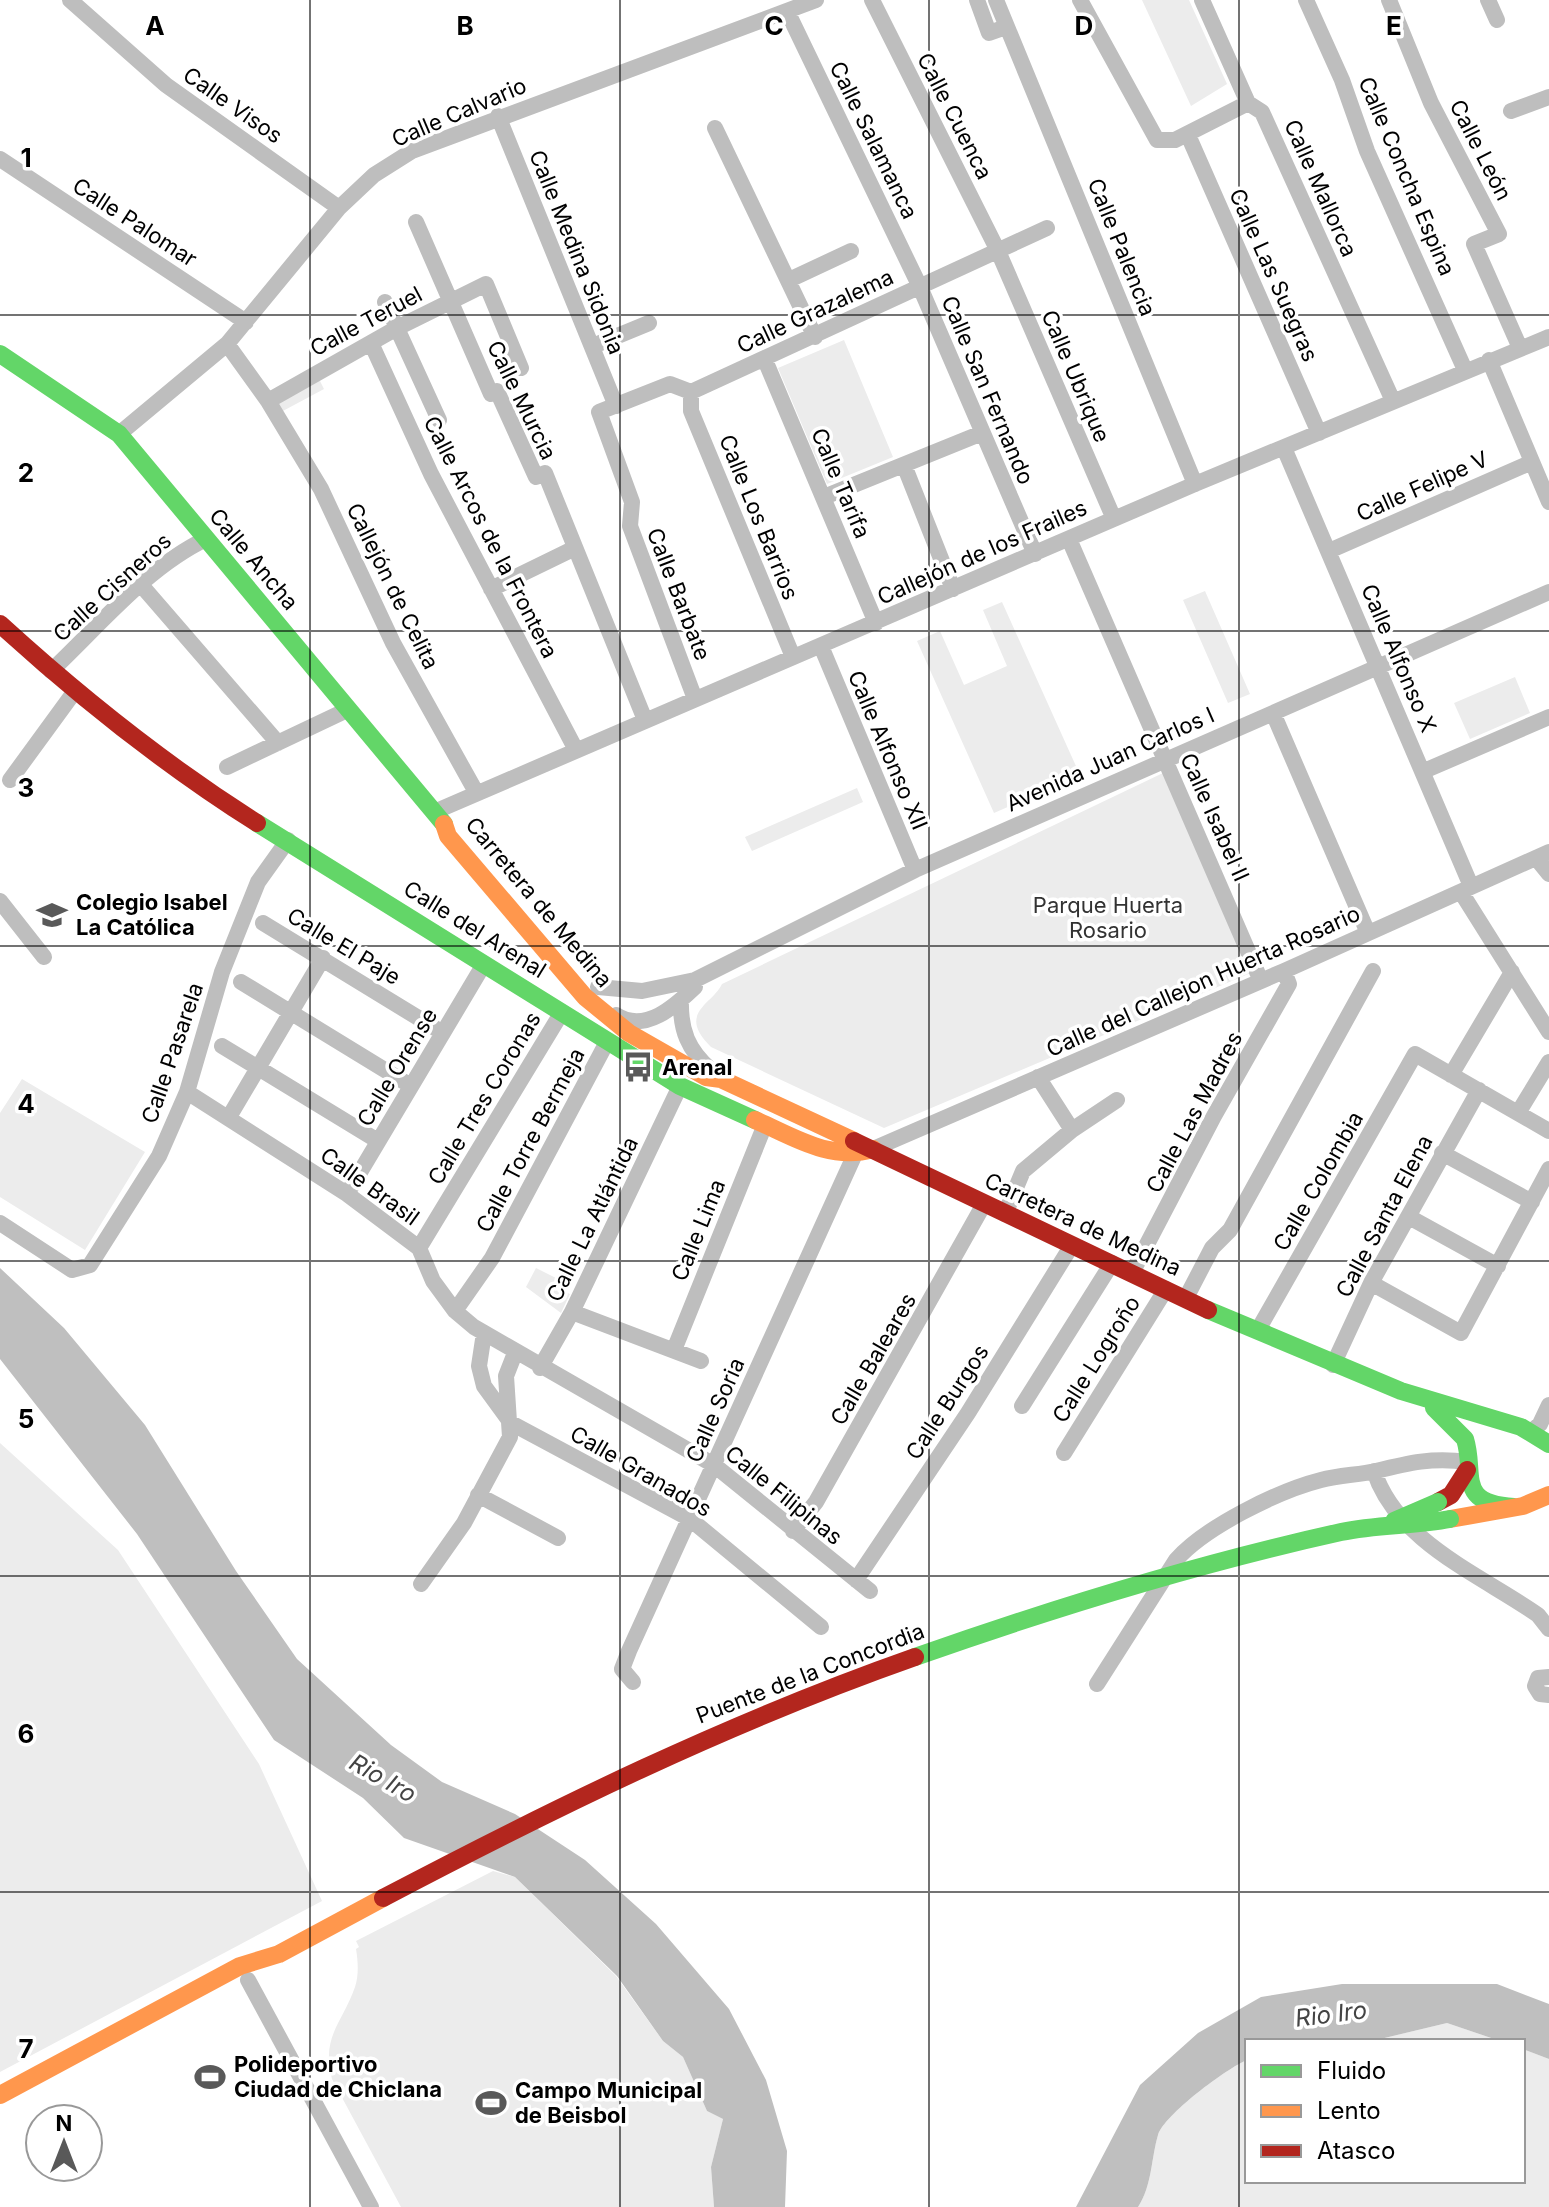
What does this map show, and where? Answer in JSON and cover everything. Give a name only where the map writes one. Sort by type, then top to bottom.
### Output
[{"type":"main road","name":"Calle Ancha","points":[[0,354],[119,434],[439,818]]},
{"type":"main road","name":"Calle del Arenal","points":[[0,624],[51,671],[149,749],[607,1042],[680,1086],[764,1127],[826,1152],[864,1151]]},
{"type":"main road","name":"Carretera de Medina","points":[[439,818],[448,836],[569,979],[608,1018],[648,1045],[706,1077],[716,1074]]},
{"type":"main road","name":"Carretera de Medina","points":[[439,818],[454,826],[476,849],[598,987],[636,1022],[716,1074],[864,1151],[1333,1365],[1430,1403],[1539,1436]]},
{"type":"main road","points":[[1430,1403],[1465,1440],[1468,1478],[1479,1495],[1495,1505],[1514,1507]]},
{"type":"main road","points":[[1392,1523],[1451,1495],[1475,1442],[1487,1432],[1539,1436]]},
{"type":"main road","points":[[1392,1523],[1426,1524],[1514,1507],[1547,1494]]},
{"type":"main road","name":"Puente de la Concordia","points":[[279,1954],[636,1770],[905,1660],[1182,1572],[1392,1523]]},
{"type":"main road","points":[[0,2113],[248,1980],[279,1954]]},
{"type":"main road","points":[[0,2095],[240,1966],[279,1954]]},
{"type":"street","name":"Calle Visos","points":[[70,0],[166,85],[339,208]]},
{"type":"street","name":"Calle Calvario","points":[[119,434],[227,344],[339,208],[374,175],[412,151],[498,116],[788,13],[816,0]]},
{"type":"street","name":"Calle Cuenca","points":[[872,0],[998,251]]},
{"type":"street","name":"Calle Palencia","points":[[996,0],[1195,484]]},
{"type":"street","points":[[1080,0],[1153,136],[1169,142],[1248,103]]},
{"type":"street","name":"Calle Mallorca","points":[[1202,0],[1248,103],[1262,112],[1393,401]]},
{"type":"street","name":"Calle Concha Espina","points":[[1306,0],[1342,80],[1367,151],[1465,370]]},
{"type":"street","name":"Calle León","points":[[1389,0],[1431,103],[1499,234],[1474,244],[1520,348]]},
{"type":"street","points":[[1488,0],[1497,20]]},
{"type":"street","points":[[980,1],[989,33],[1006,27]]},
{"type":"street","name":"Calle Salamanca","points":[[788,13],[920,287]]},
{"type":"street","points":[[1511,111],[1549,97]]},
{"type":"street","name":"Calle Medina Sidonia","points":[[498,116],[616,406]]},
{"type":"street","points":[[715,128],[815,337]]},
{"type":"street","name":"Calle Las Suegras","points":[[1188,135],[1319,433]]},
{"type":"street","name":"Calle Palomar","points":[[0,159],[246,322]]},
{"type":"street","name":"Calle Murcia","points":[[416,222],[491,394],[497,391],[536,477],[545,473],[645,720]]},
{"type":"street","name":"Calle Grazalema","points":[[599,412],[670,384],[691,392],[1047,228]]},
{"type":"street","points":[[789,280],[851,251]]},
{"type":"street","name":"Calle Ubrique","points":[[998,251],[1114,519]]},
{"type":"street","name":"Calle Teruel","points":[[268,401],[397,328],[486,284],[521,368]]},
{"type":"street","name":"Calle San Fernando","points":[[920,287],[1035,554]]},
{"type":"street","points":[[385,302],[439,420]]},
{"type":"street","points":[[593,346],[649,323]]},
{"type":"street","name":"Callejón de los Frailes","points":[[439,818],[476,792],[1195,484],[1549,337]]},
{"type":"street","name":"Calle Arcos de la Frontera","points":[[371,343],[431,474],[576,750]]},
{"type":"street","name":"Callejón de Celita","points":[[227,344],[268,401],[321,489],[393,643],[476,792]]},
{"type":"street","name":"Calle Tarifa","points":[[765,360],[876,623]]},
{"type":"street","points":[[1489,360],[1549,502]]},
{"type":"street","name":"Calle Los Barrios","points":[[691,392],[691,411],[793,657]]},
{"type":"street","name":"Calle Barbate","points":[[599,412],[632,502],[630,526],[695,699]]},
{"type":"street","points":[[824,497],[982,433]]},
{"type":"street","name":"Calle Alfonso X","points":[[1284,448],[1424,771],[1466,889],[1549,1032]]},
{"type":"street","name":"Calle Felipe V","points":[[1329,551],[1532,462]]},
{"type":"street","points":[[904,465],[953,589]]},
{"type":"street","name":"Calle Cisneros","points":[[51,671],[142,586],[187,548],[206,539]]},
{"type":"street","name":"Calle Isabel II","points":[[1069,539],[1261,981]]},
{"type":"street","points":[[491,589],[575,548]]},
{"type":"street","points":[[142,586],[278,743]]},
{"type":"street","name":"Avenida Juan Carlos I","points":[[598,987],[655,989],[695,980],[915,870],[1549,592]]},
{"type":"street","name":"Calle Alfonso XII","points":[[821,646],[915,870]]},
{"type":"street","points":[[10,780],[75,691]]},
{"type":"street","points":[[227,767],[347,710]]},
{"type":"street","points":[[1273,713],[1368,933]]},
{"type":"street","points":[[1424,771],[1549,717]]},
{"type":"street","name":"Calle Pasarela","points":[[0,1223],[72,1270],[81,1270],[90,1265],[159,1156],[187,1092],[222,972],[258,882],[288,840]]},
{"type":"street","points":[[1543,855],[1549,874]]},
{"type":"street","name":"Calle del Callejon Huerta Rosario","points":[[864,1151],[1284,971],[1543,855]]},
{"type":"street","points":[[0,901],[44,957]]},
{"type":"street","name":"Calle El Paje","points":[[263,923],[443,1033]]},
{"type":"street","points":[[229,1117],[323,958]]},
{"type":"street","name":"Calle Orense","points":[[347,1194],[484,964]]},
{"type":"street","name":"Calle Las Madres","points":[[1132,1273],[1214,1116],[1289,984],[1284,971]]},
{"type":"street","points":[[1186,1298],[1212,1248],[1230,1230],[1373,971]]},
{"type":"street","points":[[1512,972],[1451,1075],[1549,1131]]},
{"type":"street","points":[[569,979],[580,983],[621,1018],[636,1022]]},
{"type":"street","name":"Avenida Juan Carlos I","points":[[636,1022],[658,1017],[695,987],[695,980]]},
{"type":"street","points":[[241,982],[411,1086]]},
{"type":"street","points":[[648,1045],[636,1022],[638,1004],[655,989]]},
{"type":"street","points":[[681,1000],[680,1022],[687,1043],[716,1074]]},
{"type":"street","name":"Calle Tres Coronas","points":[[419,1248],[562,1012]]},
{"type":"street","name":"Calle Torre Bermeja","points":[[455,1311],[492,1258],[607,1042]]},
{"type":"street","points":[[222,1046],[378,1141]]},
{"type":"street","name":"Calle Colombia","points":[[1258,1330],[1415,1054],[1451,1075]]},
{"type":"street","points":[[1518,1113],[1549,1062]]},
{"type":"street","points":[[1038,1077],[1072,1130]]},
{"type":"street","name":"Calle La Atlántida","points":[[540,1368],[572,1312],[680,1086]]},
{"type":"street","name":"Calle Santa Elena","points":[[1333,1365],[1371,1283],[1479,1090]]},
{"type":"street","name":"Calle Brasil","points":[[187,1092],[347,1194],[419,1248],[433,1281],[455,1311],[540,1368]]},
{"type":"street","points":[[1005,1214],[1023,1171],[1072,1130],[1117,1100]]},
{"type":"street","name":"Calle Lima","points":[[674,1350],[764,1127]]},
{"type":"street","name":"Calle Soria","points":[[633,1682],[622,1669],[714,1465],[864,1151]]},
{"type":"street","points":[[1442,1153],[1532,1202]]},
{"type":"street","points":[[1371,1283],[1461,1333],[1549,1169]]},
{"type":"street","name":"Calle Baleares","points":[[793,1531],[816,1502],[984,1204]]},
{"type":"street","points":[[1409,1217],[1498,1266]]},
{"type":"street","name":"Calle Burgos","points":[[856,1580],[968,1413],[1072,1245]]},
{"type":"street","points":[[1022,1406],[1112,1263]]},
{"type":"street","name":"Calle Logroño","points":[[1064,1453],[1166,1289]]},
{"type":"street","points":[[572,1312],[701,1361]]},
{"type":"street","name":"Calle Granados","points":[[484,1333],[479,1366],[484,1386],[511,1423],[690,1519],[821,1627]]},
{"type":"street","points":[[421,1584],[443,1556],[510,1437],[506,1376],[515,1353]]},
{"type":"street","name":"Calle Filipinas","points":[[540,1368],[714,1465],[870,1591]]},
{"type":"street","points":[[1539,1436],[1540,1424],[1549,1405]]},
{"type":"street","points":[[1097,1684],[1176,1560],[1189,1545],[1292,1490],[1320,1480],[1424,1459],[1467,1463]]},
{"type":"street","points":[[1374,1471],[1382,1495],[1432,1546],[1538,1615],[1549,1629]]},
{"type":"street","points":[[478,1495],[558,1538]]},
{"type":"street","points":[[1549,1677],[1538,1678],[1535,1686],[1540,1694],[1549,1695]]},
{"type":"street","points":[[248,1980],[371,2207]]},
{"type":"green space","points":[[1142,0],[1189,0],[1227,84],[1191,106]]},
{"type":"green space","points":[[844,340],[893,457],[827,484],[778,368]]},
{"type":"green space","points":[[318,377],[324,389],[281,412],[275,401]]},
{"type":"green space","points":[[1205,591],[1250,694],[1228,703],[1183,600]]},
{"type":"green space","points":[[1002,602],[1080,775],[994,813],[917,641],[940,631],[964,685],[1007,666],[983,610]]},
{"type":"green space","points":[[1515,677],[1530,713],[1470,739],[1454,703]]},
{"type":"green space","name":"Parque Huerta Rosario","points":[[1163,773],[1253,972],[884,1128],[711,1047],[701,1035],[697,1017],[722,984]]},
{"type":"green space","points":[[857,788],[863,802],[752,851],[745,837]]},
{"type":"green space","points":[[22,1079],[145,1152],[85,1250],[0,1197],[0,1113]]},
{"type":"green space","points":[[536,1268],[564,1282],[560,1290],[570,1294],[561,1313],[526,1287]]},
{"type":"green space","points":[[0,1443],[118,1550],[259,1764],[322,1901],[0,2072]]},
{"type":"green space","points":[[493,1871],[515,1877],[616,1976],[663,2041],[683,2057],[707,2111],[723,2119],[711,2167],[714,2207],[401,2207],[332,2079],[329,2064],[334,2031],[356,1982],[356,1949],[359,1947],[356,1941]]},
{"type":"green space","points":[[1447,2023],[1494,2039],[1380,2039]]},
{"type":"green space","points":[[1525,2050],[1549,2059],[1549,2207],[1138,2207],[1146,2190],[1158,2135],[1163,2126],[1197,2093],[1245,2061],[1245,2183],[1525,2183]]},
{"type":"water","name":"Rio Iro","points":[[0,1268],[64,1328],[145,1425],[236,1571],[297,1659],[391,1745],[442,1782],[515,1814],[585,1860],[656,1924],[729,2009],[766,2080],[787,2151],[785,2207],[714,2207],[711,2167],[723,2119],[707,2111],[683,2057],[663,2041],[617,1976],[515,1877],[404,1838],[363,1798],[274,1740],[137,1534],[0,1359]]},
{"type":"water","name":"Rio Iro","points":[[1342,1984],[1497,1984],[1549,2004],[1549,2059],[1525,2050],[1525,2039],[1494,2039],[1447,2023],[1380,2039],[1245,2039],[1245,2061],[1197,2093],[1163,2126],[1158,2135],[1146,2190],[1138,2207],[1076,2207],[1140,2085],[1198,2033],[1261,1997]]},
{"type":"traffic: fast","points":[[0,354],[119,434],[444,824]]},
{"type":"traffic: fast","points":[[257,823],[680,1086],[755,1120]]},
{"type":"traffic: fast","points":[[1208,1310],[1401,1391],[1521,1427],[1549,1444]]},
{"type":"traffic: fast","points":[[1434,1408],[1465,1439],[1475,1493],[1483,1500],[1514,1507]]},
{"type":"traffic: fast","points":[[1394,1521],[1438,1502]]},
{"type":"traffic: fast","points":[[915,1657],[1073,1604],[1233,1558],[1355,1529],[1450,1519]]},
{"type":"traffic: slow","points":[[444,824],[448,836],[585,997],[629,1033],[706,1077],[721,1079],[854,1141]]},
{"type":"traffic: slow","points":[[755,1120],[827,1150],[857,1152],[873,1149]]},
{"type":"traffic: slow","points":[[1450,1519],[1523,1506],[1549,1495]]},
{"type":"traffic: slow","points":[[0,2095],[240,1966],[279,1954],[383,1898]]},
{"type":"traffic: jam","points":[[0,624],[124,729],[189,778],[257,823]]},
{"type":"traffic: jam","points":[[854,1141],[1208,1310]]},
{"type":"traffic: jam","points":[[1438,1502],[1451,1495],[1467,1470]]},
{"type":"traffic: jam","points":[[383,1898],[644,1768],[778,1709],[915,1657]]},
{"type":"place","name":"Colegio Isabel La Católica","points":[[52,915]]},
{"type":"place","name":"Arenal","points":[[638,1067]]},
{"type":"place","name":"Polideportivo Ciudad de Chiclana","points":[[210,2077]]},
{"type":"place","name":"Campo Municipal de Beisbol","points":[[491,2103]]}]
